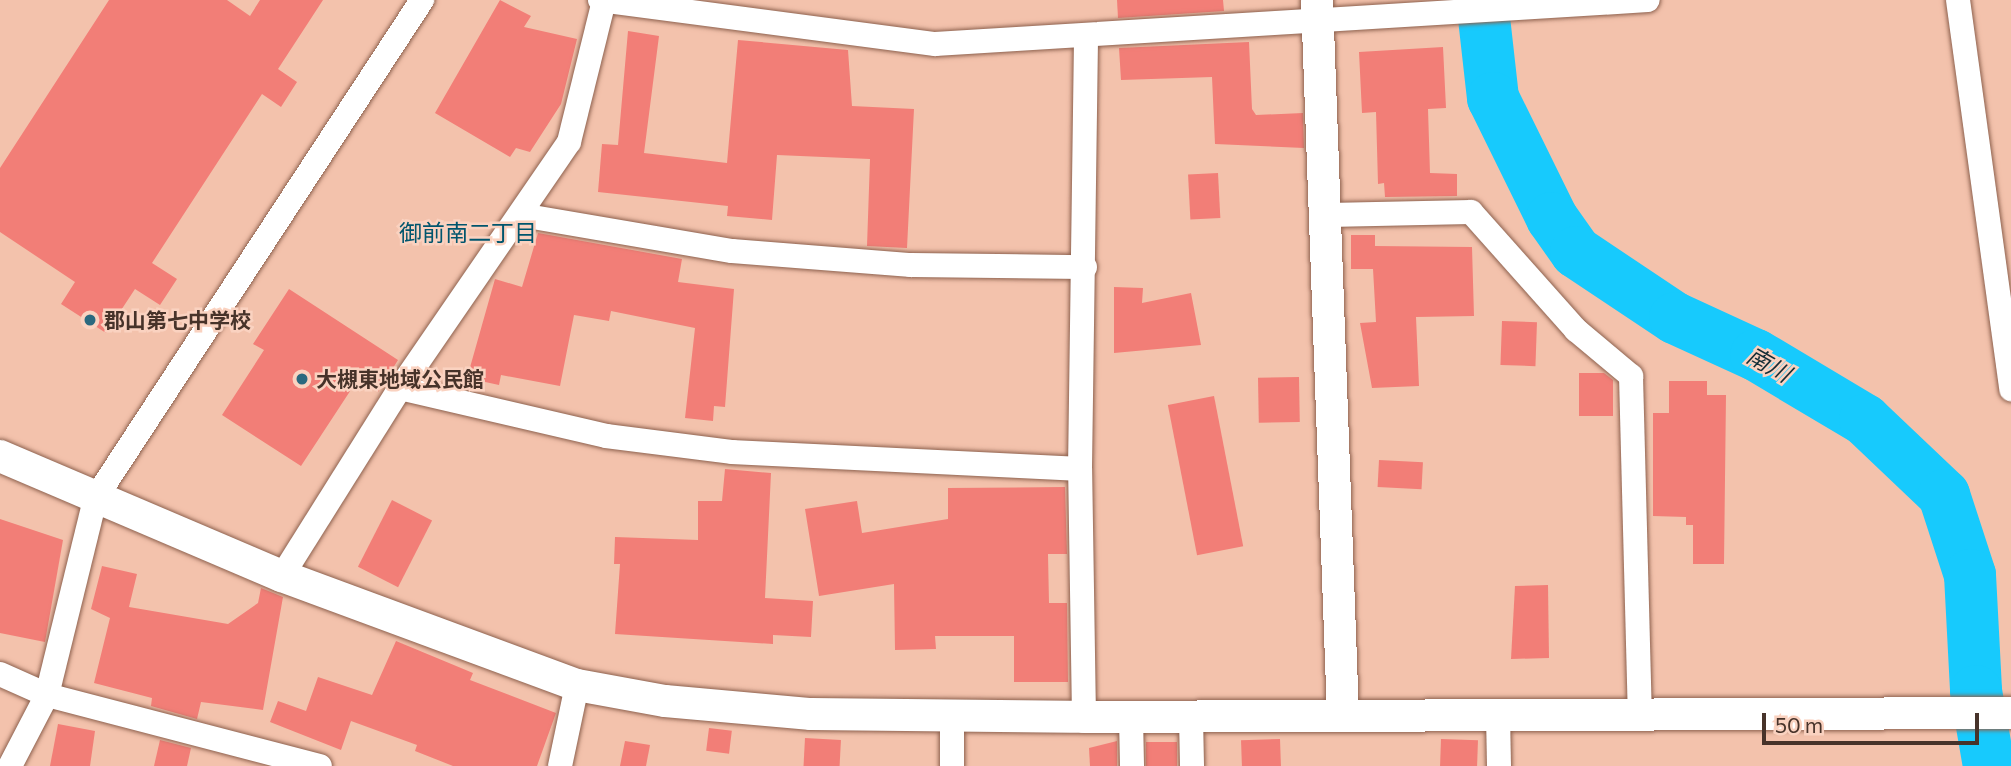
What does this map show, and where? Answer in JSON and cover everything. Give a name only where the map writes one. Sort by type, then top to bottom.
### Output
[{"type":"street","points":[[10,766],[47,695],[95,499],[422,0]]},
{"type":"street","points":[[282,576],[400,388],[521,215],[575,129],[602,0],[935,44],[1086,38],[1317,12],[1437,15],[1647,0]]},
{"type":"street","points":[[1958,0],[2011,389]]},
{"type":"street","points":[[1317,12],[1328,215],[1343,716]]},
{"type":"street","points":[[1084,717],[1080,469],[1085,267],[1086,38]]},
{"type":"street","points":[[1328,215],[1471,212],[1576,330],[1631,376],[1640,716]]},
{"type":"street","points":[[521,215],[745,252],[911,265],[1085,267]]},
{"type":"street","points":[[400,388],[606,436],[733,452],[1080,469]]},
{"type":"street","points":[[0,456],[95,499],[282,576],[578,685],[743,711],[1084,717],[2011,713]]},
{"type":"street","points":[[0,674],[47,695],[320,766]]},
{"type":"street","points":[[560,766],[578,685]]},
{"type":"street","points":[[1498,714],[1499,766]]},
{"type":"street","points":[[952,715],[952,766]]},
{"type":"street","points":[[1131,716],[1132,766]]},
{"type":"street","points":[[1191,717],[1192,766]]},
{"type":"building","points":[[109,0],[227,0],[250,16],[260,0],[323,0],[278,69],[297,82],[281,107],[262,94],[152,263],[177,279],[160,305],[135,289],[106,333],[61,304],[75,282],[0,232],[0,168]]},
{"type":"building","points":[[500,0],[531,16],[524,27],[577,39],[561,104],[530,152],[516,148],[510,157],[435,113]]},
{"type":"building","points":[[1117,0],[1223,0],[1224,11],[1118,18]]},
{"type":"building","points":[[628,31],[659,36],[644,153],[727,163],[738,40],[848,50],[852,106],[914,109],[907,248],[867,246],[870,159],[777,155],[772,220],[727,216],[728,206],[598,192],[602,144],[618,145]]},
{"type":"building","points":[[1249,42],[1252,109],[1256,115],[1303,113],[1304,148],[1215,144],[1212,77],[1121,80],[1119,48]]},
{"type":"building","points":[[1443,47],[1446,108],[1428,109],[1430,173],[1457,174],[1457,196],[1385,197],[1384,183],[1378,184],[1376,112],[1362,113],[1359,52]]},
{"type":"building","points":[[1218,173],[1220,218],[1190,220],[1188,175]]},
{"type":"building","points":[[538,233],[682,259],[678,282],[734,289],[725,407],[714,406],[713,421],[685,418],[695,328],[611,311],[609,321],[574,315],[560,386],[501,375],[499,385],[467,378],[495,279],[522,287]]},
{"type":"building","points":[[1351,235],[1375,235],[1375,246],[1472,247],[1474,316],[1416,317],[1419,386],[1372,388],[1360,323],[1376,322],[1373,269],[1351,269]]},
{"type":"building","points":[[1114,287],[1143,288],[1142,303],[1191,293],[1201,345],[1114,353]]},
{"type":"building","name":"大槻東地域公民館","points":[[289,289],[398,360],[378,392],[358,379],[301,466],[222,415],[264,350],[253,344]]},
{"type":"building","points":[[1502,321],[1537,322],[1535,366],[1500,365]]},
{"type":"building","points":[[1579,373],[1604,373],[1613,380],[1613,416],[1579,416]]},
{"type":"building","points":[[1299,377],[1300,422],[1259,423],[1258,378]]},
{"type":"building","points":[[1669,381],[1707,381],[1707,395],[1726,395],[1724,564],[1693,564],[1693,525],[1686,525],[1686,517],[1653,516],[1653,413],[1669,413]]},
{"type":"building","points":[[1214,396],[1243,546],[1197,555],[1168,405]]},
{"type":"building","points":[[1379,460],[1423,462],[1422,489],[1378,487]]},
{"type":"building","points":[[725,469],[771,473],[765,598],[813,601],[811,637],[773,635],[773,644],[615,634],[620,564],[614,564],[615,537],[698,540],[698,501],[722,501]]},
{"type":"building","points":[[1065,487],[1067,554],[1048,554],[1049,603],[1067,603],[1068,682],[1014,682],[1014,636],[935,636],[936,649],[895,650],[894,584],[819,596],[805,509],[857,501],[862,533],[948,519],[948,488]]},
{"type":"building","points":[[392,500],[432,520],[398,587],[358,567]]},
{"type":"building","points":[[0,519],[63,540],[45,642],[0,633]]},
{"type":"building","points":[[102,566],[137,574],[129,607],[228,624],[258,603],[261,588],[283,597],[263,710],[201,702],[197,719],[151,706],[152,698],[94,683],[110,618],[91,609]]},
{"type":"building","points":[[1548,585],[1549,658],[1511,659],[1515,586]]},
{"type":"building","points":[[396,641],[473,673],[470,680],[556,713],[537,766],[453,766],[415,751],[417,745],[351,721],[341,750],[270,722],[278,701],[306,711],[318,677],[372,695]]},
{"type":"building","points":[[58,724],[95,731],[90,766],[50,766]]},
{"type":"building","points":[[709,728],[732,731],[729,754],[706,751]]},
{"type":"building","points":[[805,738],[841,740],[840,766],[804,766]]},
{"type":"building","points":[[1280,739],[1281,766],[1242,766],[1241,740]]},
{"type":"building","points":[[1441,739],[1478,740],[1477,766],[1440,766]]},
{"type":"building","points":[[160,740],[191,748],[187,766],[154,766]]},
{"type":"building","points":[[625,741],[650,745],[646,766],[620,766]]},
{"type":"building","points":[[1117,741],[1117,766],[1090,766],[1089,748]]},
{"type":"building","points":[[1146,742],[1177,742],[1177,766],[1146,766]]},
{"type":"waterway","name":"南川","points":[[1482,0],[1493,98],[1552,218],[1576,252],[1675,318],[1756,355],[1865,420],[1944,495],[1970,575],[1976,691],[1989,766]]},
{"type":"place","name":"郡山第七中学校","points":[[90,320]]},
{"type":"place","name":"大槻東地域公民館","points":[[302,379]]},
{"type":"district","name":"御前南二丁目","points":[[468,232]]}]
